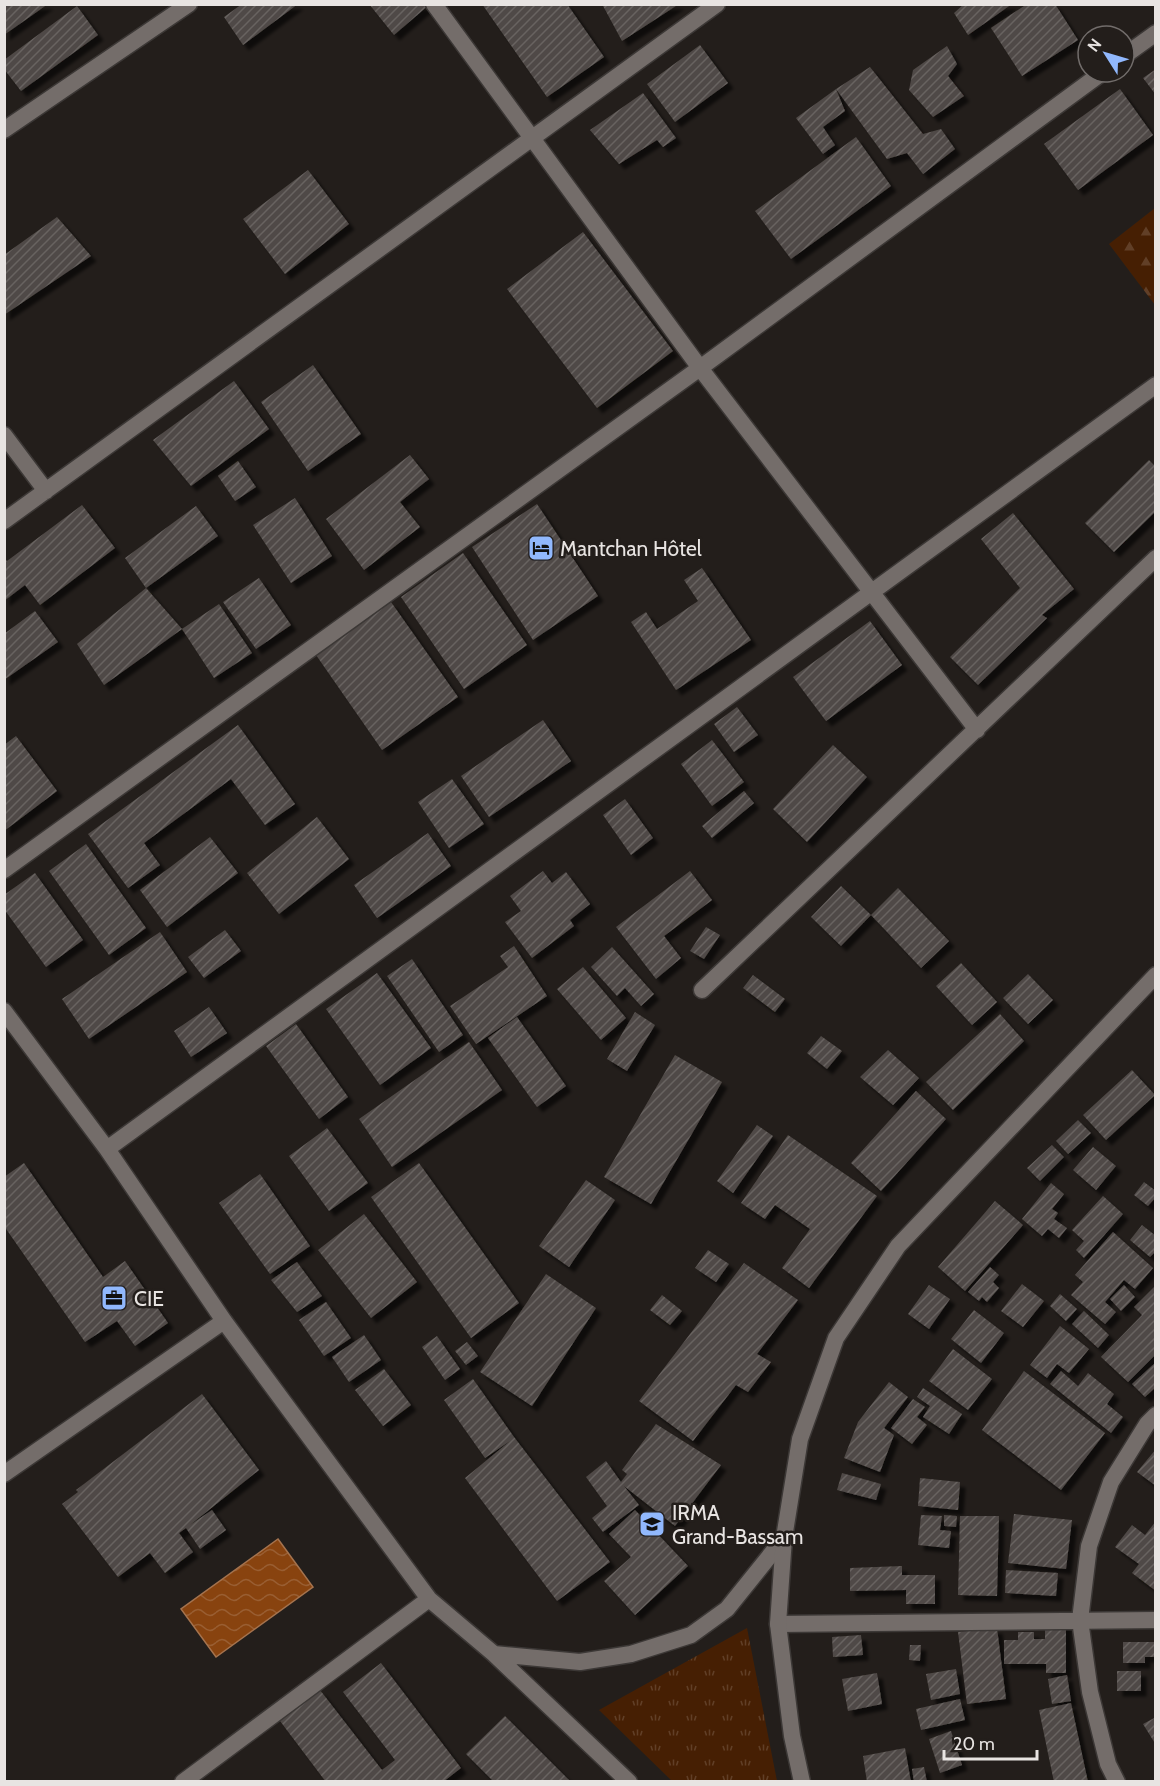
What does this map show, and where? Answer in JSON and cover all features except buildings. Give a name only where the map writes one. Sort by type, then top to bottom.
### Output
[{"type":"street","points":[[4,130],[189,4]]},
{"type":"street","points":[[434,4],[700,368],[977,730]]},
{"type":"street","points":[[4,521],[717,4]]},
{"type":"street","points":[[1136,47],[1155,33]]},
{"type":"street","points":[[4,870],[700,368],[1087,84]]},
{"type":"street","points":[[107,1149],[1155,385]]},
{"type":"street","points":[[4,435],[46,491]]},
{"type":"street","points":[[702,990],[1155,558]]},
{"type":"street","points":[[802,1782],[792,1736],[778,1624],[784,1538],[800,1439],[836,1338],[898,1246],[1155,975]]},
{"type":"street","points":[[4,1011],[107,1149],[224,1320],[429,1599],[494,1654],[629,1782]]},
{"type":"street","points":[[4,1474],[224,1320]]},
{"type":"street","points":[[1117,1782],[1108,1764],[1090,1692],[1080,1620],[1089,1546],[1111,1482],[1155,1415]]},
{"type":"street","points":[[494,1654],[580,1662],[631,1654],[691,1635],[727,1609],[784,1538]]},
{"type":"street","points":[[183,1782],[429,1599]]},
{"type":"street","points":[[778,1624],[1155,1620]]},
{"type":"green space","points":[[1155,208],[1155,305],[1109,244]]},
{"type":"green space","points":[[747,1628],[777,1781],[672,1781],[599,1710]]},
{"type":"water","points":[[278,1539],[313,1587],[216,1657],[181,1609]]},
{"type":"place","name":"Mantchan Hôtel","points":[[541,548]]},
{"type":"place","name":"CIE","points":[[114,1298]]},
{"type":"place","name":"IRMA Grand-Bassam","points":[[652,1524]]}]
